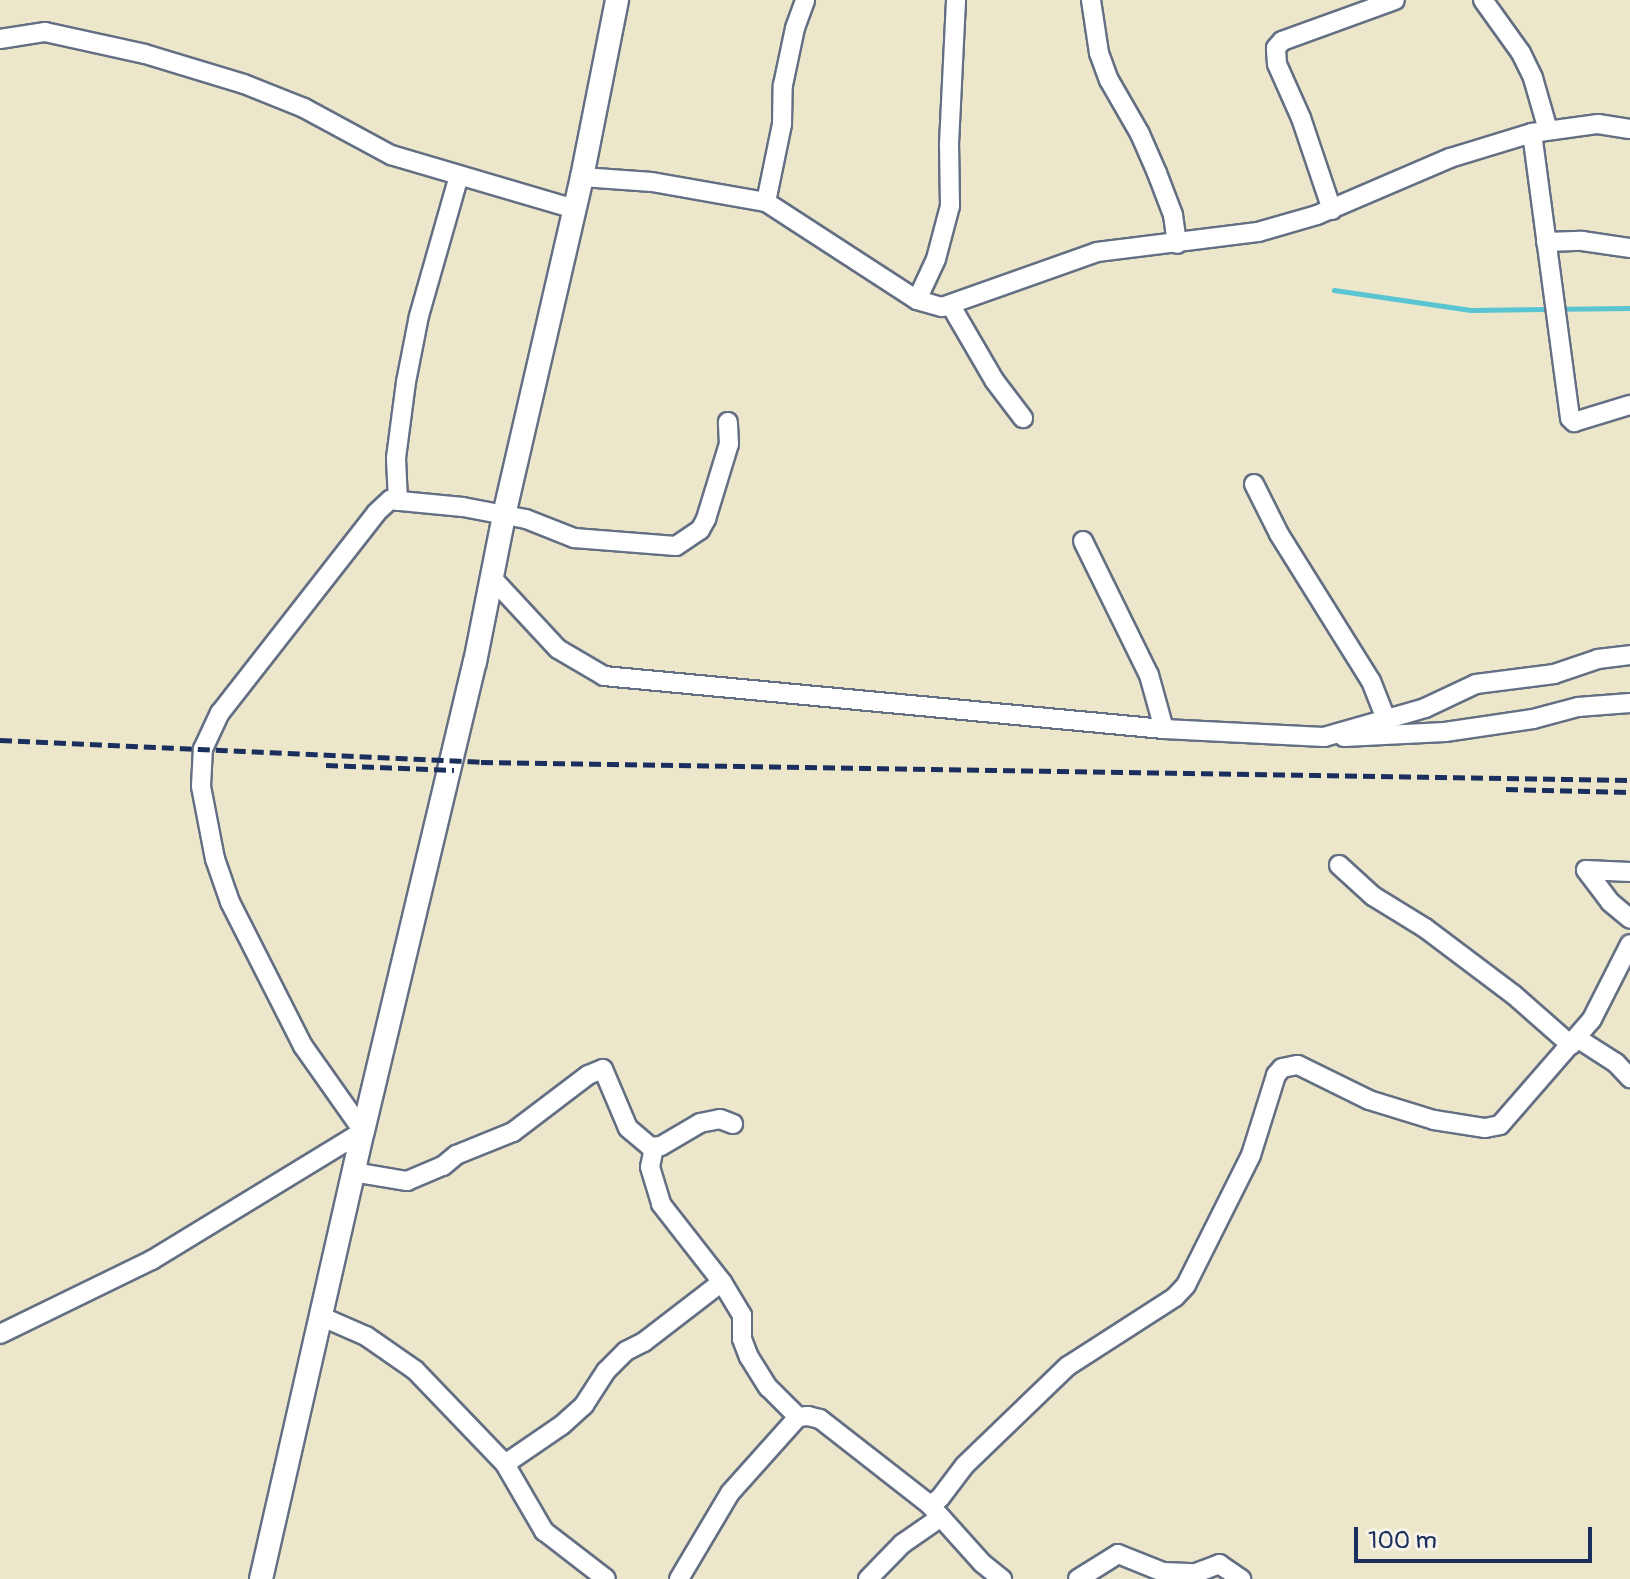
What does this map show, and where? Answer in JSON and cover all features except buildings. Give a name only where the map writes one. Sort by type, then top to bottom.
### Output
[{"type":"main road","points":[[261,1579],[353,1172],[475,662],[504,515],[582,177],[617,0]]},
{"type":"street","points":[[766,202],[782,124],[783,85],[795,28],[805,0]]},
{"type":"street","points":[[917,300],[936,259],[950,206],[949,144],[956,0]]},
{"type":"street","points":[[1091,0],[1099,53],[1109,80],[1140,134],[1157,173],[1173,215],[1177,244]]},
{"type":"street","points":[[1332,210],[1301,118],[1277,64],[1276,48],[1282,41],[1395,0]]},
{"type":"street","points":[[1483,0],[1521,53],[1533,78],[1540,132],[1546,242],[1570,418],[1574,422],[1630,405]]},
{"type":"street","points":[[0,39],[45,32],[145,54],[244,84],[304,108],[391,155],[574,209]]},
{"type":"street","points":[[582,177],[652,182],[766,202],[917,300],[942,307],[1097,252],[1258,232],[1332,210],[1450,158],[1540,132],[1598,124],[1630,129]]},
{"type":"street","points":[[398,501],[396,458],[406,382],[419,316],[459,176]]},
{"type":"street","points":[[1546,242],[1582,241],[1630,248]]},
{"type":"street","points":[[951,306],[994,380],[1023,418]]},
{"type":"street","points":[[0,1334],[152,1260],[363,1131],[303,1046],[230,902],[212,845],[201,786],[203,749],[220,713],[376,513],[390,500],[504,515],[574,538],[676,546],[700,530],[706,519],[729,444],[728,422]]},
{"type":"street","points":[[1254,484],[1279,534],[1371,681],[1386,719]]},
{"type":"street","points":[[1083,541],[1149,675],[1164,729]]},
{"type":"street","points":[[492,578],[558,649],[604,676],[1164,729],[1324,737],[1445,732],[1533,719],[1578,707],[1630,703]]},
{"type":"street","points":[[1324,737],[1425,708],[1476,684],[1554,674],[1598,659],[1630,655]]},
{"type":"street","points":[[1339,865],[1373,896],[1425,928],[1574,1042],[1616,1063],[1630,1078]]},
{"type":"street","points":[[1630,872],[1586,870],[1610,902],[1630,919]]},
{"type":"street","points":[[868,1579],[936,1511],[940,1498],[965,1465],[1068,1366],[1175,1297],[1186,1285],[1251,1155],[1276,1075],[1282,1068],[1298,1065],[1369,1100],[1434,1120],[1485,1128],[1500,1125],[1592,1019],[1630,944]]},
{"type":"street","points":[[353,1172],[407,1181],[443,1166],[456,1155],[513,1132],[588,1075],[603,1069],[628,1128],[644,1144],[654,1147],[700,1123],[720,1119],[733,1124]]},
{"type":"street","points":[[654,1147],[650,1167],[661,1204],[722,1282],[742,1315],[742,1339],[749,1357],[768,1387],[798,1417],[820,1419],[936,1511],[982,1563],[1002,1579]]},
{"type":"street","points":[[505,1464],[562,1425],[584,1405],[606,1371],[626,1351],[644,1342],[722,1282]]},
{"type":"street","points":[[320,1316],[366,1336],[415,1370],[505,1464],[544,1531],[606,1579]]},
{"type":"street","points":[[679,1579],[730,1493],[798,1417]]},
{"type":"street","points":[[1078,1579],[1118,1554],[1163,1572],[1196,1573],[1219,1564],[1241,1579]]},
{"type":"waterway","points":[[1334,290],[1471,310],[1630,308]]},
{"type":"railway","points":[[0,740],[481,762],[1630,780]]},
{"type":"railway","points":[[326,765],[454,770]]},
{"type":"railway","points":[[1506,789],[1630,792]]}]
